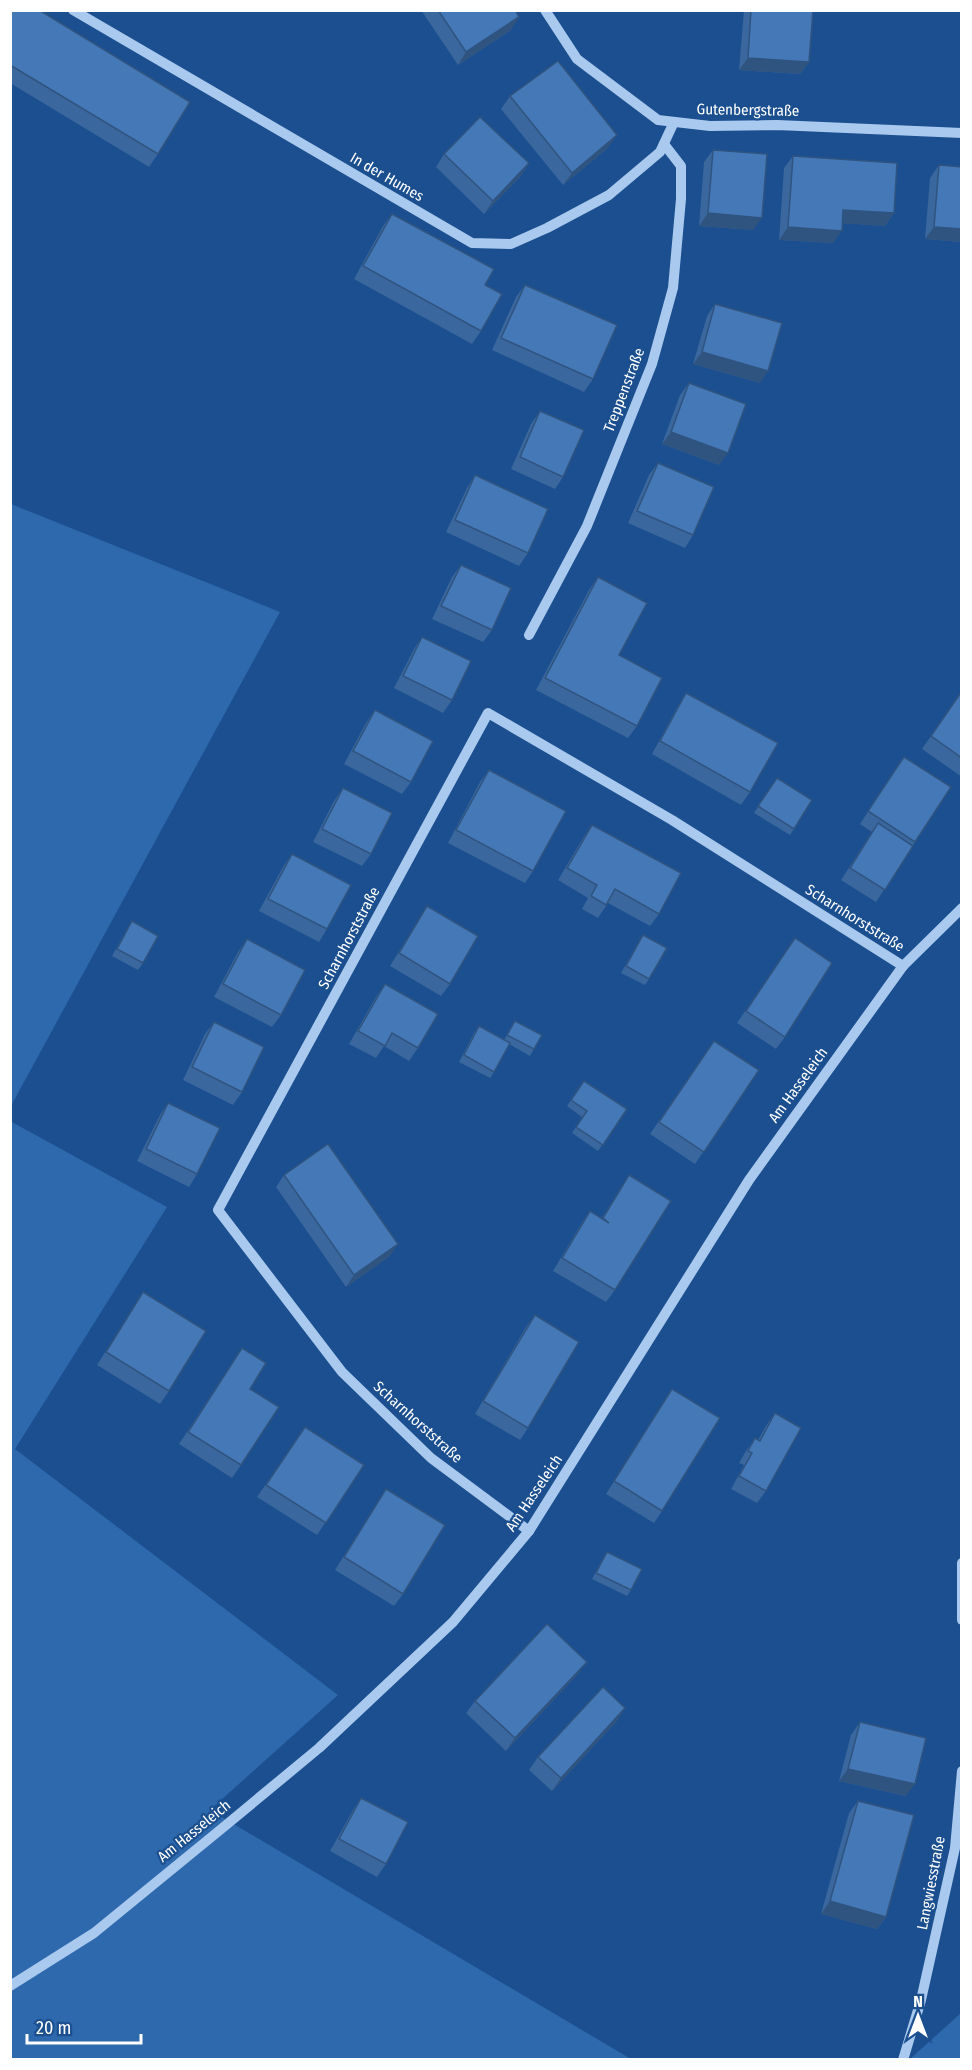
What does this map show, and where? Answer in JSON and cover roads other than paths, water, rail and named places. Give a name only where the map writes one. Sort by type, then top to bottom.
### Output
[{"type":"street","name":"In der Humes","points":[[73,10],[472,243],[511,244],[548,228],[609,195],[660,152],[674,122]]},
{"type":"street","name":"Gutenbergstraße","points":[[545,10],[577,59],[658,120],[710,126],[777,125],[962,133]]},
{"type":"street","name":"Treppenstraße","points":[[529,635],[587,526],[652,364],[674,288],[681,199],[681,166],[664,144]]},
{"type":"street","name":"Scharnhorststraße","points":[[529,1531],[431,1458],[342,1372],[218,1210],[488,713],[672,820],[903,966]]},
{"type":"street","name":"Am Hasseleich","points":[[10,1986],[94,1933],[319,1748],[453,1622],[529,1531],[749,1180],[903,966],[962,908]]},
{"type":"street","points":[[962,1563],[962,1620]]},
{"type":"street","name":"Langwiesstraße","points":[[903,2060],[921,2000],[955,1848],[962,1771]]}]
